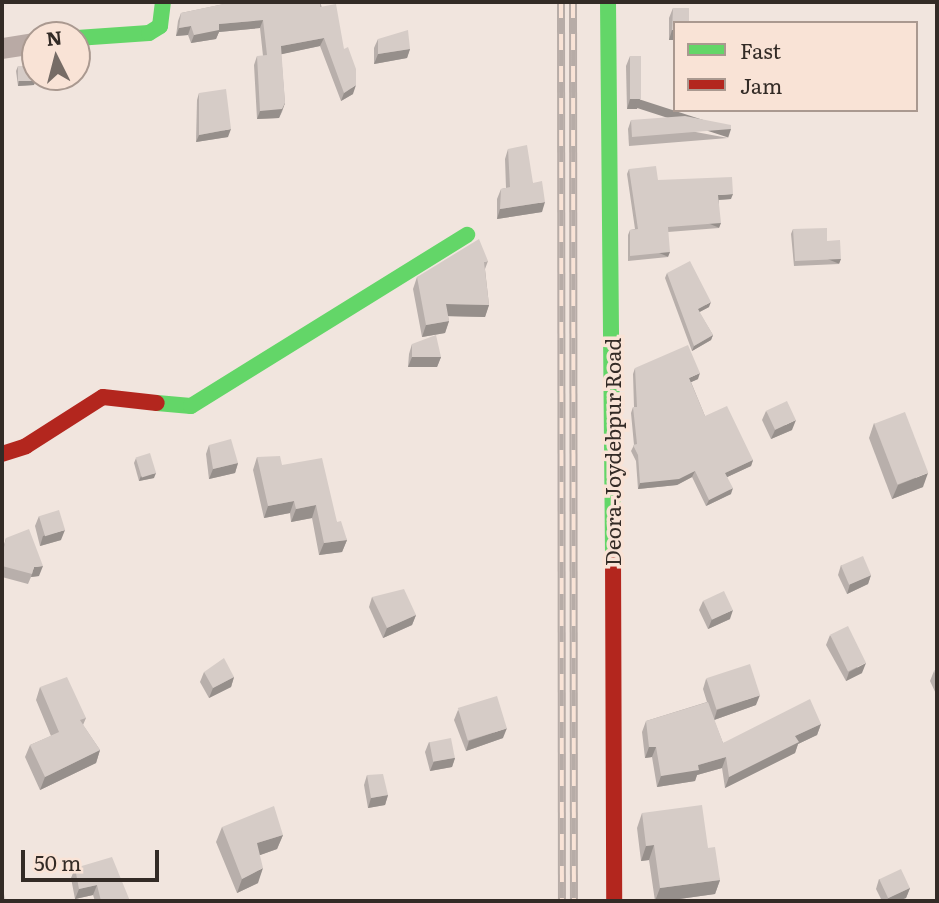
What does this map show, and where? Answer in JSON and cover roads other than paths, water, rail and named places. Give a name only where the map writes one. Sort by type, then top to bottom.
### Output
[{"type":"street","points":[[91,37],[149,33],[160,26],[163,2]]},
{"type":"street","name":"Deora-Joydebpur Road","points":[[608,2],[616,819],[614,901]]},
{"type":"street","points":[[2,48],[21,46]]},
{"type":"street","points":[[2,454],[26,446],[103,397],[191,406],[467,235]]},
{"type":"railway","points":[[561,2],[562,901]]},
{"type":"railway","points":[[573,2],[574,901]]}]
